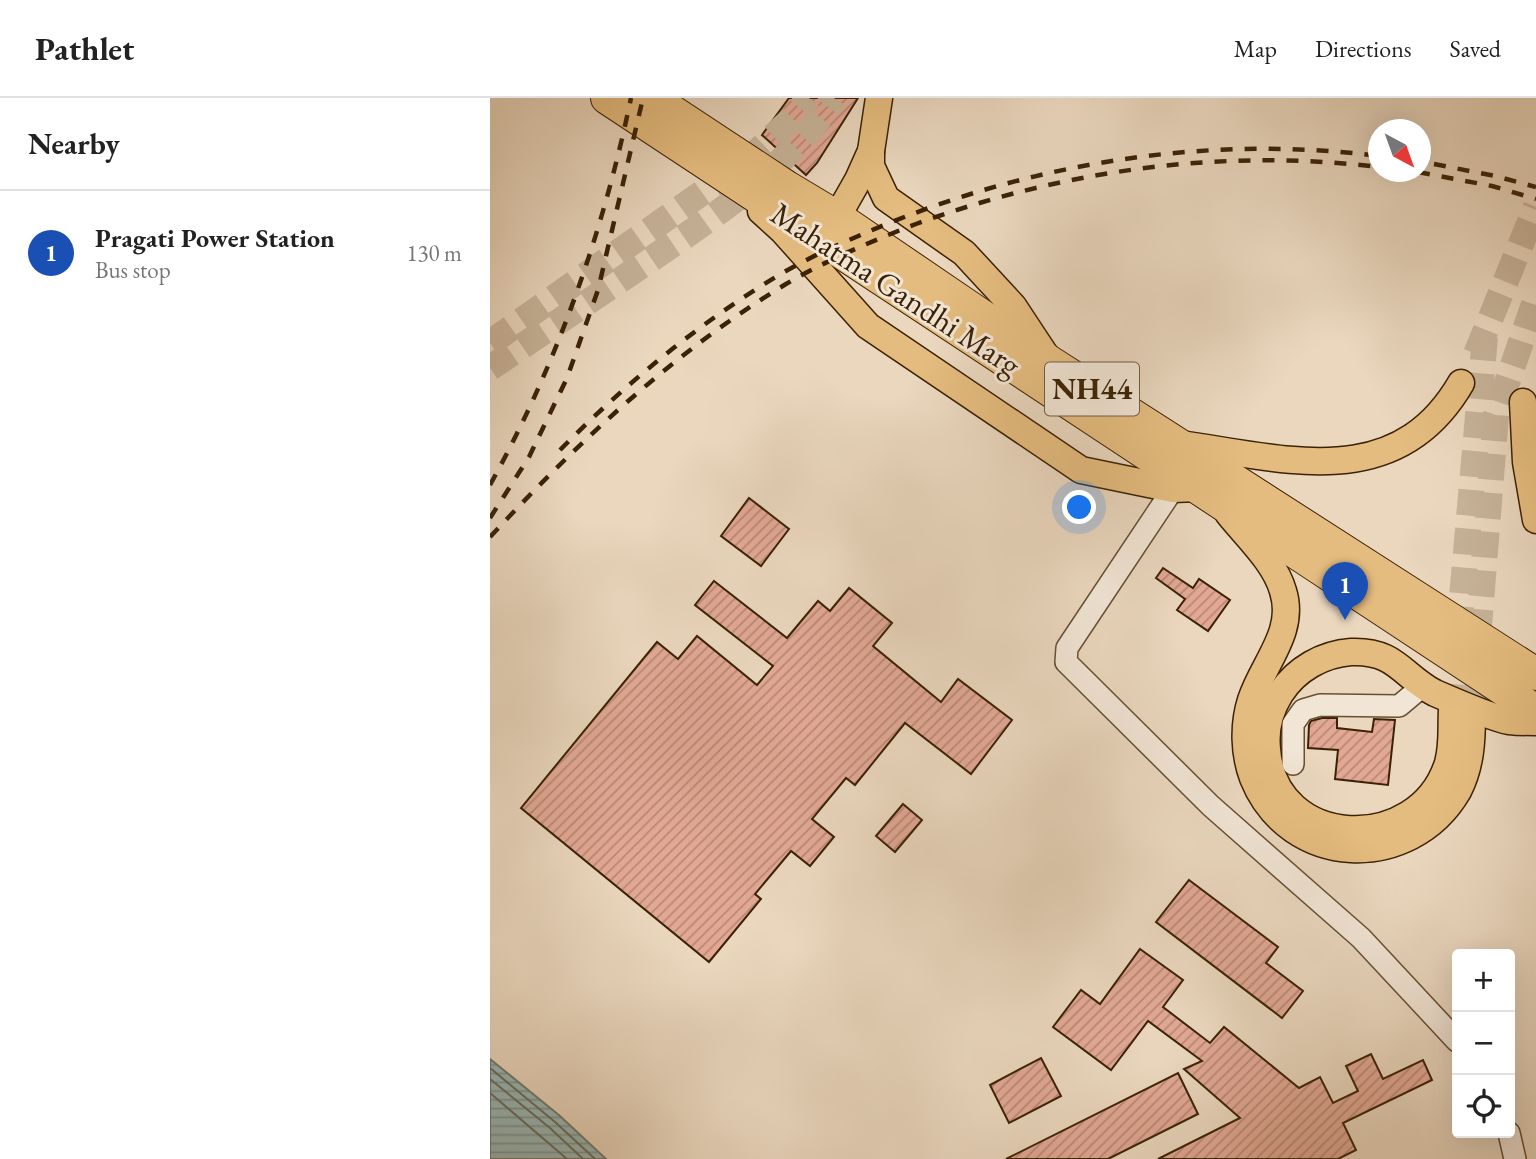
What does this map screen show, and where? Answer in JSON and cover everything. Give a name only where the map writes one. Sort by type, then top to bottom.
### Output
[{"type":"highway","name":"Mahatma Gandhi Marg","points":[[607,98],[1196,493],[1536,711]]},
{"type":"highway","name":"Mahatma Gandhi Marg","points":[[652,98],[837,216],[1050,362],[1536,674]]},
{"type":"main road","points":[[837,216],[858,180],[870,151],[879,98]]},
{"type":"main road","points":[[870,151],[871,166],[886,198],[964,253],[1013,306],[1050,362]]},
{"type":"main road","points":[[714,168],[783,231],[868,326],[1081,470],[1196,493],[1273,570],[1283,591],[1286,613],[1283,634],[1251,700],[1246,723],[1246,746],[1259,791],[1267,804],[1288,825],[1320,843],[1358,850],[1389,845],[1418,832],[1441,813],[1458,790],[1472,748],[1462,712],[1443,777],[1427,799],[1406,817],[1380,828],[1352,830],[1317,822],[1299,811],[1275,782],[1267,758],[1266,733],[1278,696],[1294,677],[1327,657],[1366,653],[1390,659],[1433,692],[1508,721],[1536,722]]},
{"type":"main road","points":[[1176,443],[1304,460],[1357,460],[1388,451],[1418,434],[1442,412],[1461,383]]},
{"type":"main road","points":[[1523,402],[1525,462],[1536,520]]},
{"type":"lane","points":[[1196,493],[1067,648],[1066,662],[1210,806],[1361,938],[1452,1036]]},
{"type":"lane","points":[[1293,764],[1293,724],[1303,710],[1320,705],[1399,706],[1424,685]]},
{"type":"lane","points":[[1510,1138],[1515,1159]]},
{"type":"water","points":[[490,1059],[560,1116],[606,1159],[490,1159]]},
{"type":"building","points":[[789,98],[858,98],[817,163],[806,175],[762,135]]},
{"type":"building","points":[[749,498],[789,529],[761,566],[721,536]]},
{"type":"building","points":[[1163,568],[1193,588],[1199,579],[1230,600],[1208,631],[1177,610],[1185,599],[1156,578]]},
{"type":"building","points":[[714,581],[787,638],[818,601],[830,611],[849,588],[892,623],[873,646],[941,702],[958,679],[1012,720],[971,774],[905,723],[855,785],[846,778],[812,819],[834,837],[810,866],[791,851],[755,894],[761,899],[709,962],[521,808],[657,642],[678,659],[697,636],[757,685],[773,666],[695,605]]},
{"type":"building","points":[[1337,718],[1337,728],[1372,732],[1374,719],[1395,720],[1388,785],[1335,779],[1338,750],[1308,748],[1309,725],[1311,721]]},
{"type":"building","points":[[903,804],[922,820],[895,852],[876,836]]},
{"type":"building","points":[[1189,880],[1278,947],[1266,963],[1303,991],[1282,1018],[1156,922]]},
{"type":"building","points":[[1140,949],[1183,980],[1163,1007],[1210,1043],[1224,1027],[1299,1088],[1320,1077],[1333,1103],[1358,1091],[1346,1066],[1371,1054],[1383,1079],[1423,1060],[1432,1080],[1343,1123],[1356,1150],[1338,1159],[1158,1159],[1240,1118],[1184,1069],[1202,1061],[1148,1021],[1111,1070],[1053,1027],[1081,990],[1100,1004]]},
{"type":"building","points":[[1041,1058],[1061,1096],[1009,1123],[990,1085]]},
{"type":"building","points":[[1178,1073],[1198,1114],[1108,1159],[1006,1159]]},
{"type":"tunnel","points":[[490,343],[747,161],[793,118],[809,98]]},
{"type":"tunnel","points":[[490,368],[721,211],[794,148],[834,98]]},
{"type":"tunnel","points":[[1476,354],[1536,207]]},
{"type":"tunnel","points":[[1472,713],[1496,415],[1536,298]]},
{"type":"tunnel","points":[[1452,710],[1485,337]]},
{"type":"railway","points":[[490,485],[536,392],[575,297],[607,198],[631,98]]},
{"type":"railway","points":[[490,518],[529,457],[567,378],[598,290],[643,98]]},
{"type":"railway","points":[[560,450],[610,402],[720,313],[790,269],[870,231],[930,207],[1056,172],[1184,152],[1314,150],[1368,155]]},
{"type":"railway","points":[[490,537],[593,433],[629,400],[705,339],[786,284],[883,237],[972,205],[1086,177],[1144,168],[1261,160],[1368,166]]},
{"type":"railway","points":[[1434,164],[1536,187]]},
{"type":"railway","points":[[1431,174],[1492,186],[1536,199]]},
{"type":"place","name":"Pragati Power Station","points":[[1345,620]]}]
